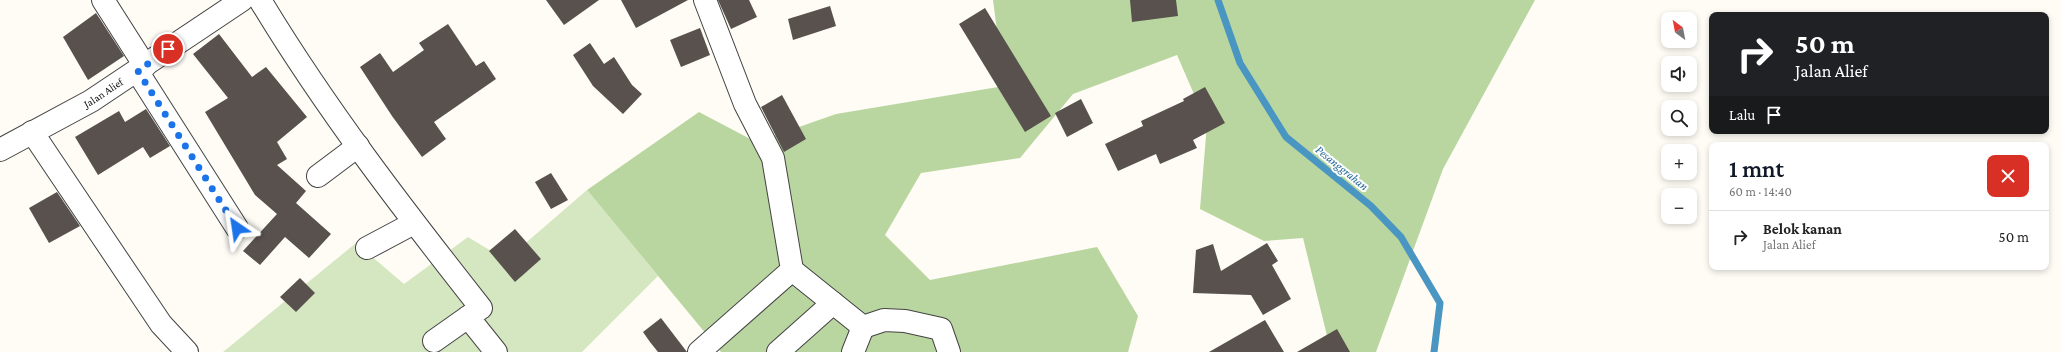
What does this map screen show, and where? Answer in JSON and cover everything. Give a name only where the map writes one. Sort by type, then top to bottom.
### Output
[{"type":"street","points":[[103,0],[141,68],[237,228]]},
{"type":"street","name":"Jalan Alief","points":[[0,150],[91,101],[242,0]]},
{"type":"street","points":[[260,0],[358,146],[414,223],[481,308],[434,341]]},
{"type":"street","points":[[705,0],[745,104],[773,158],[792,270],[863,327]]},
{"type":"street","points":[[32,132],[161,324],[185,351]]},
{"type":"street","points":[[318,176],[358,146]]},
{"type":"street","points":[[367,248],[414,223]]},
{"type":"street","points":[[699,352],[792,270]]},
{"type":"street","points":[[778,352],[833,303]]},
{"type":"street","points":[[468,317],[496,352]]},
{"type":"street","points":[[853,352],[863,327],[884,320],[905,321],[941,329],[949,352]]},
{"type":"green space","points":[[993,0],[1535,0],[1443,169],[1376,352],[1331,352],[1303,238],[1264,241],[1200,209],[1207,124],[1177,55],[1073,94],[1020,158],[921,173],[885,235],[930,280],[1097,247],[1138,316],[1128,352],[721,352],[587,190],[699,112],[756,142],[836,114],[1004,86]]},
{"type":"green space","points":[[587,190],[658,276],[582,352],[223,352],[356,243],[404,284],[468,237],[506,260]]},
{"type":"building","points":[[546,0],[599,0],[564,25]]},
{"type":"building","points":[[621,0],[688,0],[636,28]]},
{"type":"building","points":[[718,0],[749,0],[757,17],[731,29]]},
{"type":"building","points":[[1130,0],[1176,0],[1178,16],[1132,22]]},
{"type":"building","points":[[830,6],[836,26],[793,40],[788,19]]},
{"type":"building","points":[[985,8],[1051,116],[1025,132],[959,24]]},
{"type":"building","points":[[96,13],[124,56],[88,80],[63,37]]},
{"type":"building","points":[[448,24],[476,66],[484,61],[496,79],[434,122],[446,139],[422,157],[392,116],[360,67],[380,53],[393,72],[424,50],[419,43]]},
{"type":"building","points":[[700,28],[710,55],[681,67],[670,40]]},
{"type":"building","points":[[219,34],[252,77],[266,67],[307,117],[277,142],[287,159],[277,165],[306,191],[296,203],[331,234],[309,258],[285,237],[260,265],[243,251],[277,214],[255,195],[205,112],[228,98],[193,54]]},
{"type":"building","points":[[590,43],[604,64],[614,57],[632,85],[642,94],[623,114],[593,86],[573,55]]},
{"type":"building","points":[[1205,87],[1225,123],[1193,140],[1197,148],[1160,164],[1156,154],[1118,171],[1105,144],[1143,126],[1141,121],[1184,101],[1183,99]]},
{"type":"building","points":[[782,95],[806,139],[784,152],[761,107]]},
{"type":"building","points":[[1081,99],[1093,123],[1067,137],[1055,113]]},
{"type":"building","points":[[146,109],[170,146],[150,158],[143,147],[98,175],[75,137],[119,111],[125,122]]},
{"type":"building","points":[[551,173],[568,200],[551,209],[535,182]]},
{"type":"building","points":[[57,192],[80,226],[49,243],[29,208]]},
{"type":"building","points":[[515,229],[541,259],[515,282],[489,251]]},
{"type":"building","points":[[1267,243],[1278,261],[1272,265],[1291,299],[1263,315],[1251,295],[1193,293],[1196,250],[1213,244],[1221,271]]},
{"type":"building","points":[[300,278],[315,293],[296,312],[280,297]]},
{"type":"building","points":[[661,318],[687,352],[658,352],[650,342],[643,332]]},
{"type":"building","points":[[1265,320],[1284,352],[1209,352]]},
{"type":"building","points":[[1337,329],[1350,352],[1297,352]]},
{"type":"waterway","name":"Pesanggrahan","points":[[1218,0],[1240,63],[1286,137],[1371,206],[1401,237],[1440,303],[1434,352]]},
{"type":"route","points":[[168,49],[138,71],[237,228]]}]
